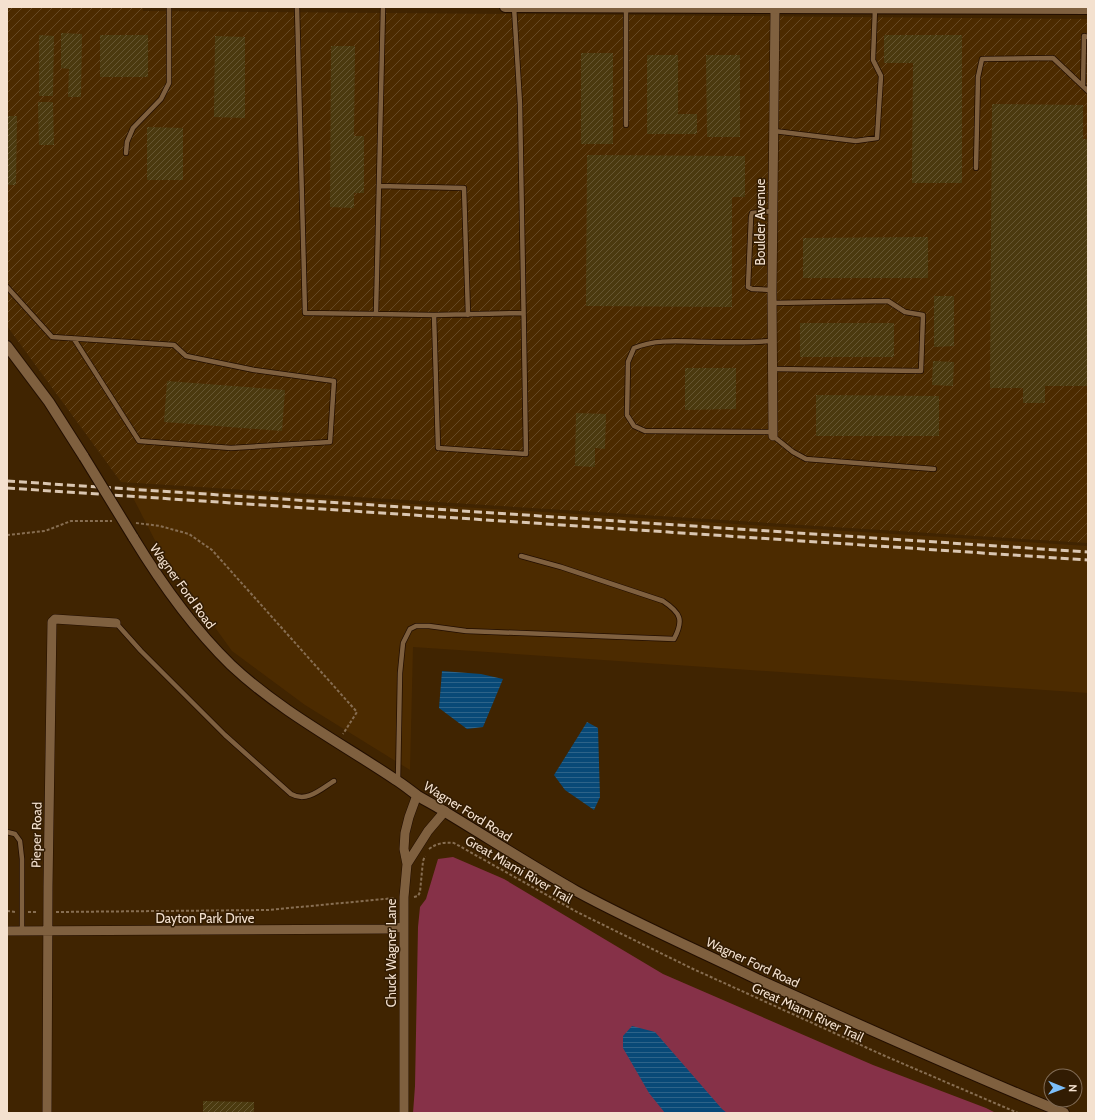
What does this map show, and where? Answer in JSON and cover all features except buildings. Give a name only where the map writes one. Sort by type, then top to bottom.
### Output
[{"type":"main road","points":[[505,7],[908,7],[1088,9]]},
{"type":"main road","name":"Wagner Ford Road","points":[[7,346],[49,402],[133,537],[175,601],[208,642],[264,693],[417,795],[520,858],[552,877],[645,926],[887,1038],[1064,1113]]},
{"type":"street","name":"Boulder Avenue","points":[[773,434],[772,290],[775,8]]},
{"type":"street","name":"Pieper Road","points":[[47,1113],[52,622],[55,619],[116,624]]},
{"type":"street","name":"Chuck Wagner Lane","points":[[404,1113],[404,897],[407,864],[404,849],[405,833],[417,795]]},
{"type":"street","points":[[407,864],[428,831],[444,811]]},
{"type":"street","name":"Dayton Park Drive","points":[[7,932],[380,929],[404,927]]},
{"type":"lane","points":[[126,153],[127,142],[133,128],[161,99],[166,90],[168,82],[169,7]]},
{"type":"lane","points":[[297,7],[305,313],[434,315],[523,313]]},
{"type":"lane","points":[[376,314],[383,7]]},
{"type":"lane","points":[[434,315],[438,448],[526,454],[520,104],[514,7]]},
{"type":"lane","points":[[626,8],[626,125]]},
{"type":"lane","points":[[774,131],[856,141],[877,138],[881,76],[873,60],[875,8]]},
{"type":"lane","points":[[1083,86],[1084,36],[1088,36]]},
{"type":"lane","points":[[976,168],[978,77],[982,60],[1053,58],[1088,91]]},
{"type":"lane","points":[[379,186],[464,188],[468,315]]},
{"type":"lane","points":[[772,290],[748,288],[752,213],[773,211]]},
{"type":"lane","points":[[7,287],[52,337],[174,345],[186,356],[254,370],[334,381],[330,442],[231,448],[139,441],[74,339]]},
{"type":"lane","points":[[772,303],[888,301],[905,312],[923,315],[921,371],[773,369]]},
{"type":"lane","points":[[772,342],[737,343],[660,341],[646,343],[634,348],[628,362],[626,415],[634,426],[645,431],[773,434],[793,452],[806,459],[934,469]]},
{"type":"lane","points":[[398,781],[402,643],[410,629],[416,626],[429,626],[466,631],[674,639],[679,630],[680,620],[677,613],[672,607],[663,601],[561,567],[521,556]]},
{"type":"lane","points":[[116,624],[225,735],[291,794],[303,798],[311,795],[334,780]]},
{"type":"lane","points":[[7,832],[15,834],[20,841],[22,859],[22,932]]},
{"type":"path","points":[[7,535],[45,531],[71,521],[115,521]]},
{"type":"path","points":[[136,523],[160,526],[189,534],[212,550],[357,712],[337,742]]},
{"type":"path","name":"Great Miami River Trail","points":[[7,912],[268,910],[418,896],[420,892],[423,861],[429,848],[441,843],[454,843],[577,912],[691,968],[885,1056],[1018,1113]]},
{"type":"shaded area","points":[[7,7],[143,7],[143,11],[1088,19],[1088,543],[121,482],[7,326]]},
{"type":"shaded area","points":[[127,486],[1088,546],[1088,693],[413,647],[410,770],[305,705],[232,651],[162,554]]},
{"type":"shaded area","points":[[453,857],[504,879],[663,974],[873,1065],[996,1113],[413,1113],[415,1086],[418,927],[420,907],[426,899],[438,859]]},
{"type":"water","points":[[442,671],[481,674],[503,679],[483,727],[467,729],[439,708]]},
{"type":"water","points":[[587,722],[598,728],[600,797],[594,810],[565,790],[554,775]]},
{"type":"water","points":[[632,1026],[655,1032],[727,1113],[665,1113],[649,1093],[623,1048],[623,1036]]},
{"type":"railway","points":[[7,481],[1088,552]]},
{"type":"railway","points":[[7,488],[1088,560]]}]
